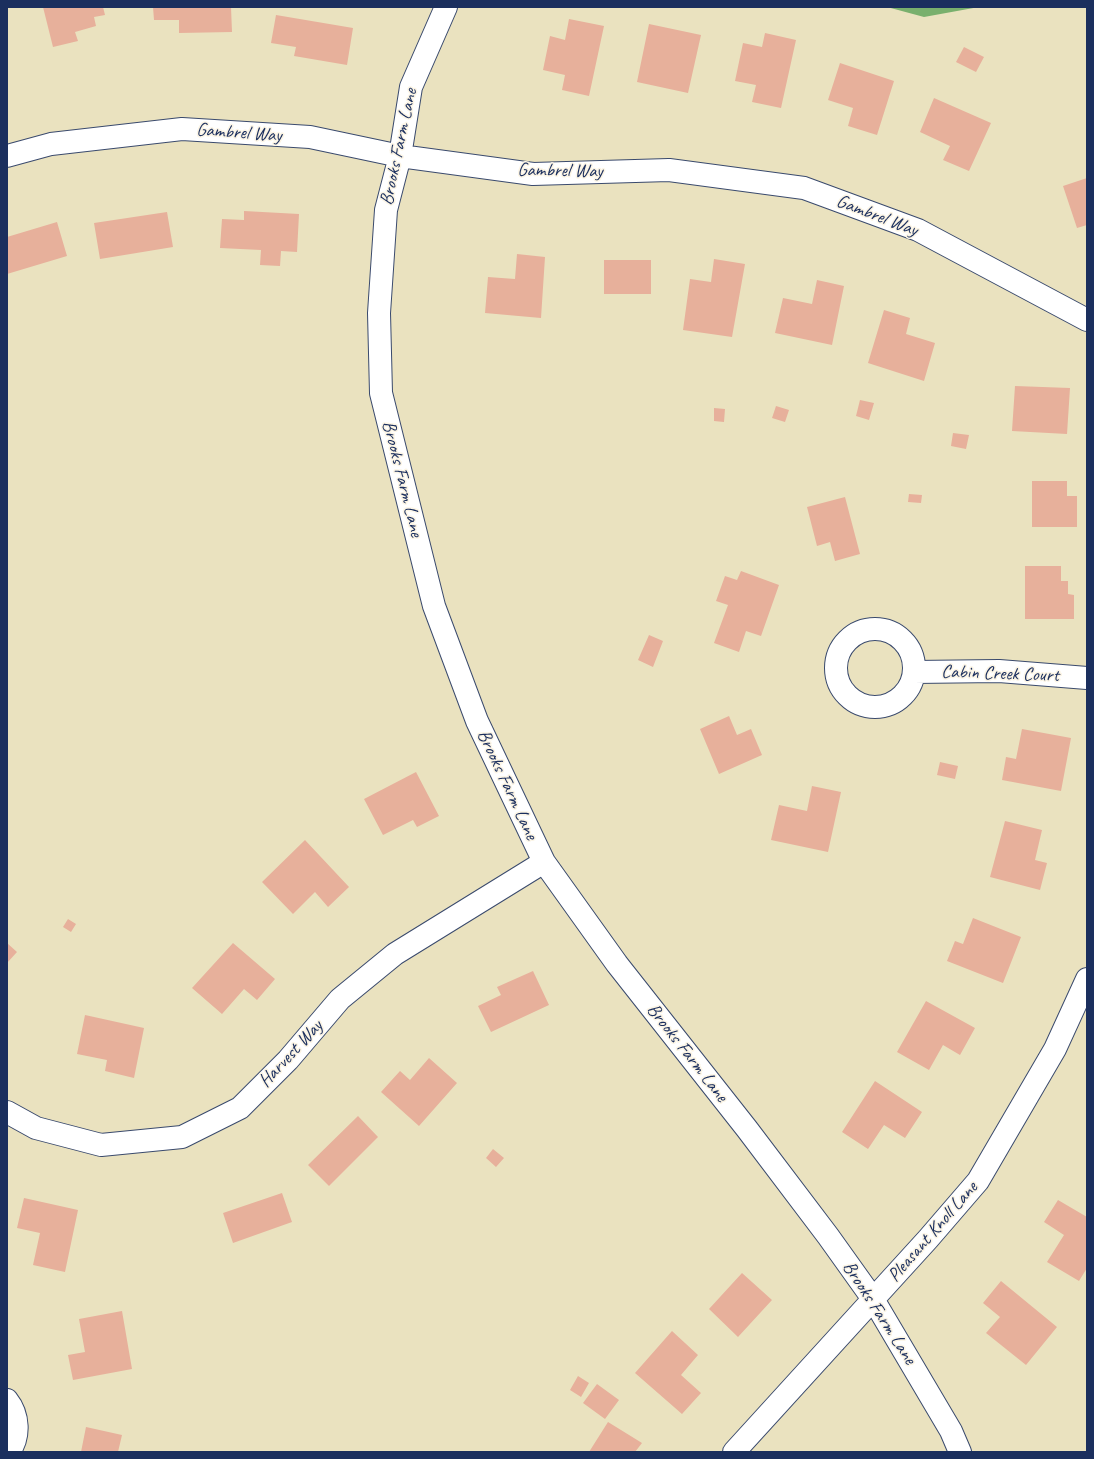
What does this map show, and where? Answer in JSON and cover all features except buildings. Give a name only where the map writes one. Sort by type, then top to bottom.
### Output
[{"type":"street","name":"Brooks Farm Lane","points":[[446,7],[411,87],[400,156],[386,210],[379,313],[381,393],[434,606],[477,721],[544,862],[617,964],[747,1129],[828,1236],[873,1299],[951,1431],[960,1452]]},
{"type":"street","name":"Gambrel Way","points":[[7,156],[51,144],[182,129],[310,137],[400,156],[533,174],[669,170],[804,188],[918,230],[1087,320]]},
{"type":"street","name":"Cabin Creek Court","points":[[914,672],[999,671],[1087,678]]},
{"type":"street","name":"Harvest Way","points":[[7,1112],[36,1128],[101,1145],[182,1137],[240,1108],[288,1060],[340,999],[395,954],[544,862]]},
{"type":"street","name":"Pleasant Knoll Lane","points":[[734,1452],[978,1181],[1055,1049],[1087,979]]},
{"type":"street","points":[[7,1400],[11,1404],[16,1418],[17,1433],[9,1452]]},
{"type":"green space","points":[[887,7],[979,7],[924,17]]}]
